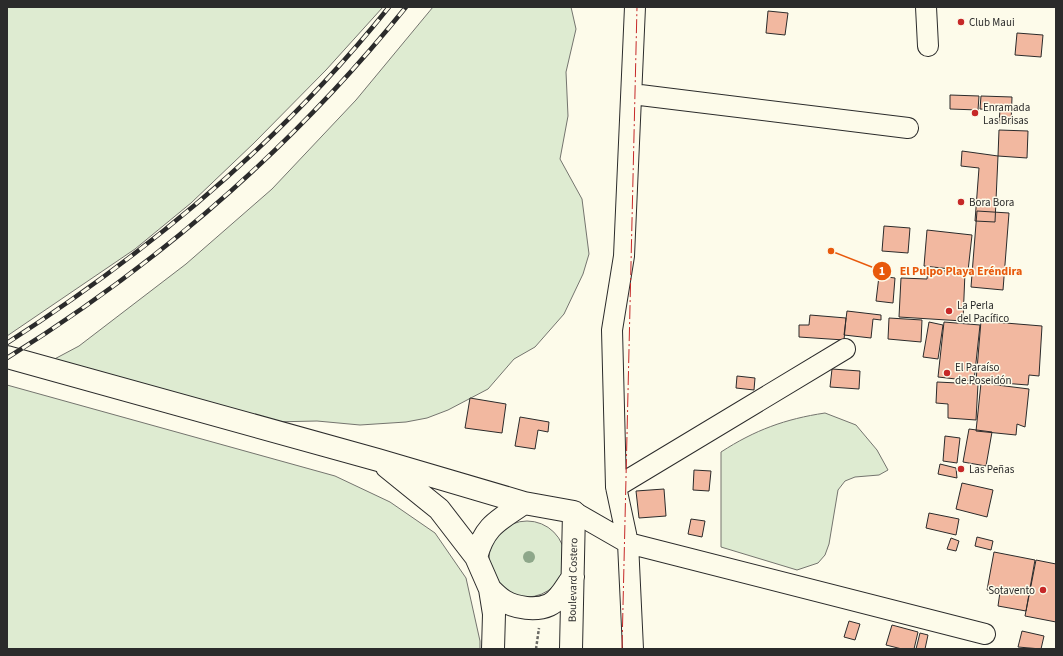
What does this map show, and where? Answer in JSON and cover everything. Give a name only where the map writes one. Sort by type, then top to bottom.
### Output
[{"type":"main road","points":[[7,357],[378,460],[524,503],[574,512]]},
{"type":"main road","points":[[378,460],[438,509],[476,557],[490,589],[494,614],[493,649]]},
{"type":"main road","points":[[476,557],[484,534],[492,525],[524,503]]},
{"type":"main road","name":"Boulevard Costero","points":[[572,649],[574,512]]},
{"type":"main road","points":[[490,589],[504,601],[525,608],[538,608],[549,605],[558,598],[573,577]]},
{"type":"street","points":[[633,649],[628,543],[616,487],[612,330],[624,256],[635,7]]},
{"type":"street","points":[[926,7],[928,46]]},
{"type":"street","points":[[632,94],[908,128]]},
{"type":"street","points":[[616,487],[845,349]]},
{"type":"street","points":[[574,512],[628,543],[985,634]]},
{"type":"green space","points":[[7,7],[383,7],[326,70],[254,143],[191,203],[135,249],[7,336]]},
{"type":"green space","points":[[433,7],[571,7],[576,29],[566,72],[568,116],[560,159],[582,199],[589,254],[583,274],[564,314],[535,347],[514,359],[488,389],[448,410],[427,418],[406,422],[360,425],[317,421],[271,422],[47,363],[79,346],[186,264],[272,189],[356,100]]},
{"type":"green space","points":[[7,385],[335,476],[390,502],[435,533],[466,578],[480,641],[480,649],[7,649]]},
{"type":"green space","points":[[825,413],[856,425],[877,450],[888,470],[879,475],[855,477],[845,481],[838,490],[829,544],[825,555],[818,563],[797,570],[721,547],[721,452],[746,437],[771,426],[810,415]]},
{"type":"green space","points":[[520,521],[534,521],[548,527],[559,538],[565,552],[565,566],[562,574],[554,586],[548,591],[534,597],[520,597],[506,591],[495,580],[489,566],[489,552],[495,538],[506,527]]},
{"type":"building","points":[[768,11],[788,13],[785,35],[766,33]]},
{"type":"building","points":[[1017,33],[1043,35],[1041,57],[1015,55]]},
{"type":"building","points":[[950,95],[979,96],[978,110],[950,109]]},
{"type":"building","points":[[981,96],[1012,97],[1011,124],[999,123],[1000,110],[980,109]]},
{"type":"building","points":[[999,130],[1028,131],[1027,158],[998,156]]},
{"type":"building","points":[[962,151],[998,156],[995,222],[975,221],[979,168],[961,166]]},
{"type":"building","points":[[977,211],[1009,213],[1003,290],[971,287]]},
{"type":"building","points":[[884,226],[910,228],[908,253],[882,251]]},
{"type":"building","points":[[927,230],[972,235],[968,271],[924,266]]},
{"type":"building","points":[[928,270],[965,272],[963,321],[899,317],[901,278],[927,279]]},
{"type":"building","points":[[879,276],[895,278],[893,303],[876,301]]},
{"type":"building","points":[[847,311],[881,315],[881,320],[873,319],[871,338],[844,335]]},
{"type":"building","points":[[810,315],[846,318],[844,340],[799,337],[799,325],[809,325]]},
{"type":"building","points":[[889,318],[922,320],[921,342],[888,339]]},
{"type":"building","points":[[981,321],[1042,326],[1039,376],[1029,375],[1028,385],[976,381]]},
{"type":"building","points":[[929,322],[943,325],[938,359],[923,357]]},
{"type":"building","points":[[944,322],[980,325],[974,381],[938,377]]},
{"type":"building","points":[[832,369],[860,371],[859,389],[830,387]]},
{"type":"building","points":[[737,376],[755,378],[754,390],[736,388]]},
{"type":"building","points":[[937,382],[978,384],[976,420],[948,418],[948,404],[936,403]]},
{"type":"building","points":[[981,383],[1029,389],[1025,427],[1017,424],[1016,435],[976,431]]},
{"type":"building","points":[[470,398],[506,404],[502,433],[465,428]]},
{"type":"building","points":[[520,417],[549,422],[548,432],[538,430],[535,449],[515,446]]},
{"type":"building","points":[[969,429],[992,432],[986,466],[963,462]]},
{"type":"building","points":[[945,436],[960,438],[957,463],[943,461]]},
{"type":"building","points":[[940,464],[956,468],[957,478],[938,474]]},
{"type":"building","points":[[694,470],[711,471],[709,491],[693,490]]},
{"type":"building","points":[[962,483],[993,490],[987,517],[956,509]]},
{"type":"building","points":[[664,489],[666,516],[639,518],[636,491]]},
{"type":"building","points":[[929,513],[959,519],[956,535],[926,528]]},
{"type":"building","points":[[691,519],[705,521],[702,537],[688,534]]},
{"type":"building","points":[[977,537],[993,541],[991,550],[975,546]]},
{"type":"building","points":[[951,538],[959,541],[956,551],[947,549]]},
{"type":"building","points":[[994,552],[1035,560],[1026,611],[998,606],[1000,592],[987,590]]},
{"type":"building","name":"Sotavento","points":[[1036,560],[1056,564],[1056,622],[1025,616]]},
{"type":"building","points":[[849,621],[860,624],[855,640],[844,637]]},
{"type":"building","points":[[892,625],[918,632],[914,649],[902,649],[886,645]]},
{"type":"building","points":[[1022,631],[1044,636],[1041,649],[1018,647]]},
{"type":"building","points":[[920,633],[928,635],[925,649],[916,649]]},
{"type":"railway","points":[[7,343],[60,308],[112,270],[163,231],[212,190],[259,148],[305,103],[348,56],[389,7]]},
{"type":"railway","points":[[7,358],[63,322],[117,283],[170,242],[221,199],[318,107],[363,58],[406,7]]},
{"type":"power","points":[[622,649],[637,7]]},
{"type":"place","name":"Club Maui","points":[[961,22]]},
{"type":"place","name":"Enramada Las Brisas","points":[[975,113]]},
{"type":"place","name":"Bora Bora","points":[[961,202]]},
{"type":"place","name":"El Pulpo Playa Eréndira","points":[[831,251]]},
{"type":"place","name":"La Perla del Pacífico","points":[[949,311]]},
{"type":"place","name":"El Paraíso de Poseidón","points":[[947,373]]},
{"type":"place","name":"Las Peñas","points":[[961,469]]},
{"type":"place","name":"Sotavento","points":[[1043,590]]}]
